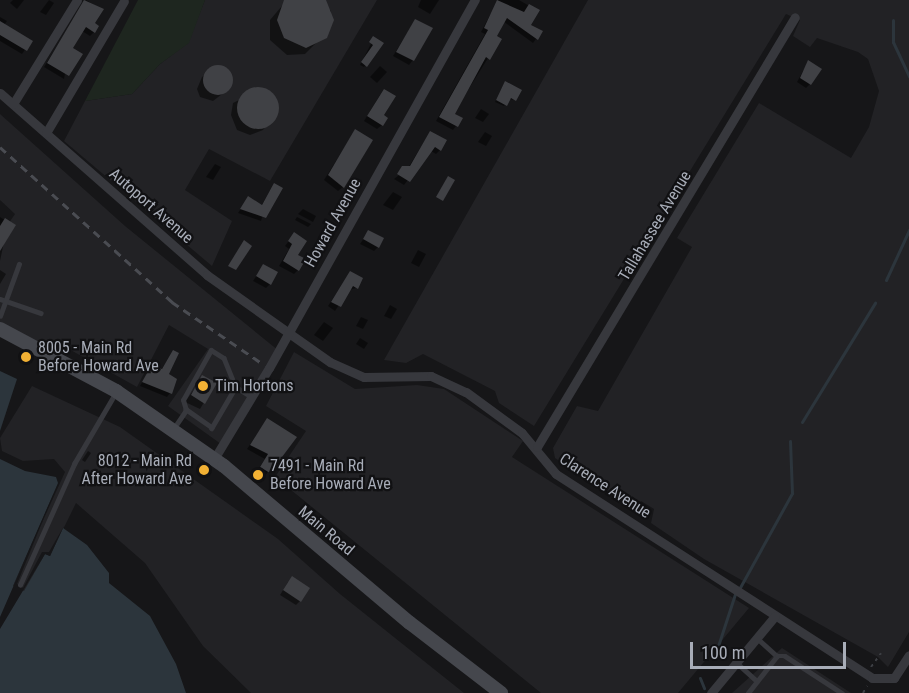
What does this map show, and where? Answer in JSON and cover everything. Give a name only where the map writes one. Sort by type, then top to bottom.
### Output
[{"type":"main road","name":"Main Road","points":[[0,330],[116,391],[214,459],[410,623],[501,693]]},
{"type":"street","points":[[13,104],[76,0]]},
{"type":"street","name":"Howard Avenue","points":[[214,459],[288,334],[475,0]]},
{"type":"street","points":[[46,134],[124,1]]},
{"type":"street","name":"Tallahassee Avenue","points":[[537,447],[795,17]]},
{"type":"street","name":"Autoport Avenue","points":[[0,93],[207,275],[288,334]]},
{"type":"street","name":"Clarence Avenue","points":[[288,334],[353,374],[375,379],[418,374],[446,382],[490,408],[537,447],[543,462],[555,474],[868,676]]},
{"type":"street","points":[[711,693],[775,616]]},
{"type":"street","points":[[868,676],[894,678],[909,655]]},
{"type":"lane","points":[[0,316],[8,302],[8,289],[19,264]]},
{"type":"lane","points":[[0,299],[41,312]]},
{"type":"lane","points":[[236,387],[212,428],[186,410],[183,400],[211,350],[224,358],[236,387],[252,397]]},
{"type":"lane","points":[[20,585],[74,464],[116,391]]},
{"type":"lane","points":[[173,430],[186,410]]},
{"type":"lane","points":[[757,638],[777,656],[785,656],[842,693]]},
{"type":"lane","points":[[748,693],[777,656]]},
{"type":"lane","points":[[736,663],[757,681]]},
{"type":"path","points":[[868,676],[881,653]]},
{"type":"shaded area","points":[[138,0],[205,0],[189,43],[160,64],[132,94],[85,101]]},
{"type":"shaded area","points":[[205,0],[377,0],[270,181],[209,149],[185,190],[232,221],[212,266],[64,141],[85,101],[132,94],[160,64],[188,43]]},
{"type":"shaded area","points":[[588,0],[909,0],[909,632],[888,667],[878,657],[704,559],[651,523],[654,509],[641,501],[636,512],[555,458],[553,448],[577,406],[598,411],[692,247],[677,238],[759,103],[851,158],[869,127],[879,91],[868,59],[858,52],[817,38],[810,47],[793,36],[800,20],[786,14],[534,426],[499,403],[495,391],[423,354],[406,363],[384,360]]},
{"type":"shaded area","points":[[0,114],[125,226],[279,351],[221,444],[168,406],[208,349],[169,325],[137,387],[58,343],[35,343],[0,326],[0,236],[15,214],[0,200]]},
{"type":"shaded area","points":[[294,352],[355,389],[417,385],[444,389],[523,441],[512,457],[749,608],[678,693],[541,693],[275,477],[306,431],[266,406]]},
{"type":"shaded area","points":[[0,371],[17,379],[0,431]]},
{"type":"shaded area","points":[[32,386],[120,427],[278,539],[340,594],[464,693],[251,693],[203,646],[145,563],[76,503],[50,556],[45,554],[25,591],[19,594],[13,586],[65,472],[54,459],[23,461],[2,451],[0,438]]},
{"type":"shaded area","points":[[0,459],[25,471],[56,477],[58,483],[13,586],[24,591],[45,554],[50,556],[63,528],[87,545],[109,573],[109,583],[150,616],[176,664],[186,693],[0,693]]},
{"type":"shaded area","points":[[782,648],[851,693],[732,693]]},
{"type":"pier","points":[[54,493],[17,584],[23,588],[42,552],[49,552],[64,526],[50,556],[45,554],[0,629],[0,617]]},
{"type":"building","points":[[84,0],[104,9],[95,23],[99,26],[95,33],[86,27],[73,48],[83,54],[69,76],[47,63]]},
{"type":"building","points":[[284,0],[326,0],[334,20],[327,38],[306,48],[284,38],[277,20]]},
{"type":"building","points":[[497,0],[524,12],[529,4],[540,10],[531,25],[543,31],[538,40],[507,18],[497,36],[502,39],[490,60],[486,57],[455,114],[463,118],[458,127],[439,117],[488,30],[484,28]]},
{"type":"building","points":[[415,19],[433,28],[414,61],[396,52]]},
{"type":"building","points":[[0,21],[33,41],[27,51],[0,35]]},
{"type":"building","points":[[373,36],[384,43],[367,67],[361,62],[373,45],[369,42]]},
{"type":"building","points":[[808,60],[822,69],[811,85],[800,78]]},
{"type":"building","points":[[218,65],[229,69],[233,80],[229,91],[218,95],[207,91],[203,80],[207,69]]},
{"type":"building","points":[[505,81],[522,90],[516,101],[511,98],[507,106],[496,100]]},
{"type":"building","points":[[258,87],[266,88],[273,93],[278,100],[278,116],[273,123],[266,128],[258,129],[250,128],[243,123],[238,116],[237,108],[238,100],[243,93],[250,88]]},
{"type":"building","points":[[384,89],[396,96],[384,115],[388,118],[383,126],[367,116]]},
{"type":"building","points":[[355,129],[373,140],[344,188],[328,175]]},
{"type":"building","points":[[430,131],[447,140],[441,151],[435,147],[410,182],[397,174],[402,166],[410,166]]},
{"type":"building","points":[[448,176],[455,180],[443,201],[436,197]]},
{"type":"building","points":[[274,183],[283,188],[266,218],[240,209],[248,196],[262,205]]},
{"type":"building","points":[[5,218],[16,225],[0,251],[0,226]]},
{"type":"building","points":[[368,230],[384,238],[379,248],[363,239]]},
{"type":"building","points":[[294,232],[307,241],[298,255],[306,259],[299,271],[283,261],[292,244],[288,241]]},
{"type":"building","points":[[244,240],[252,246],[236,270],[228,266]]},
{"type":"building","points":[[263,264],[278,272],[271,285],[256,276]]},
{"type":"building","points":[[350,271],[363,278],[358,289],[353,286],[341,307],[331,302]]},
{"type":"building","points":[[173,350],[179,353],[169,374],[177,379],[172,394],[142,382],[151,366],[162,369]]},
{"type":"building","name":"Tim Hortons","points":[[202,375],[217,383],[205,404],[191,395]]},
{"type":"building","points":[[267,418],[297,437],[270,473],[260,467],[268,454],[250,445]]},
{"type":"building","points":[[292,576],[310,588],[301,602],[283,590]]},
{"type":"waterway","points":[[893,20],[893,42],[909,76]]},
{"type":"waterway","points":[[886,280],[909,230]]},
{"type":"waterway","points":[[802,422],[875,303]]},
{"type":"waterway","points":[[738,591],[792,493],[790,441]]},
{"type":"waterway","points":[[718,646],[735,594]]},
{"type":"waterway","points":[[700,678],[704,688]]},
{"type":"railway","points":[[0,147],[172,302],[263,364]]},
{"type":"place","name":"8005 - Main Rd Before Howard Ave","points":[[26,357]]},
{"type":"place","name":"Tim Hortons","points":[[203,386]]},
{"type":"place","name":"8012 - Main Rd After Howard Ave","points":[[204,470]]},
{"type":"place","name":"7491 - Main Rd Before Howard Ave","points":[[258,475]]}]
